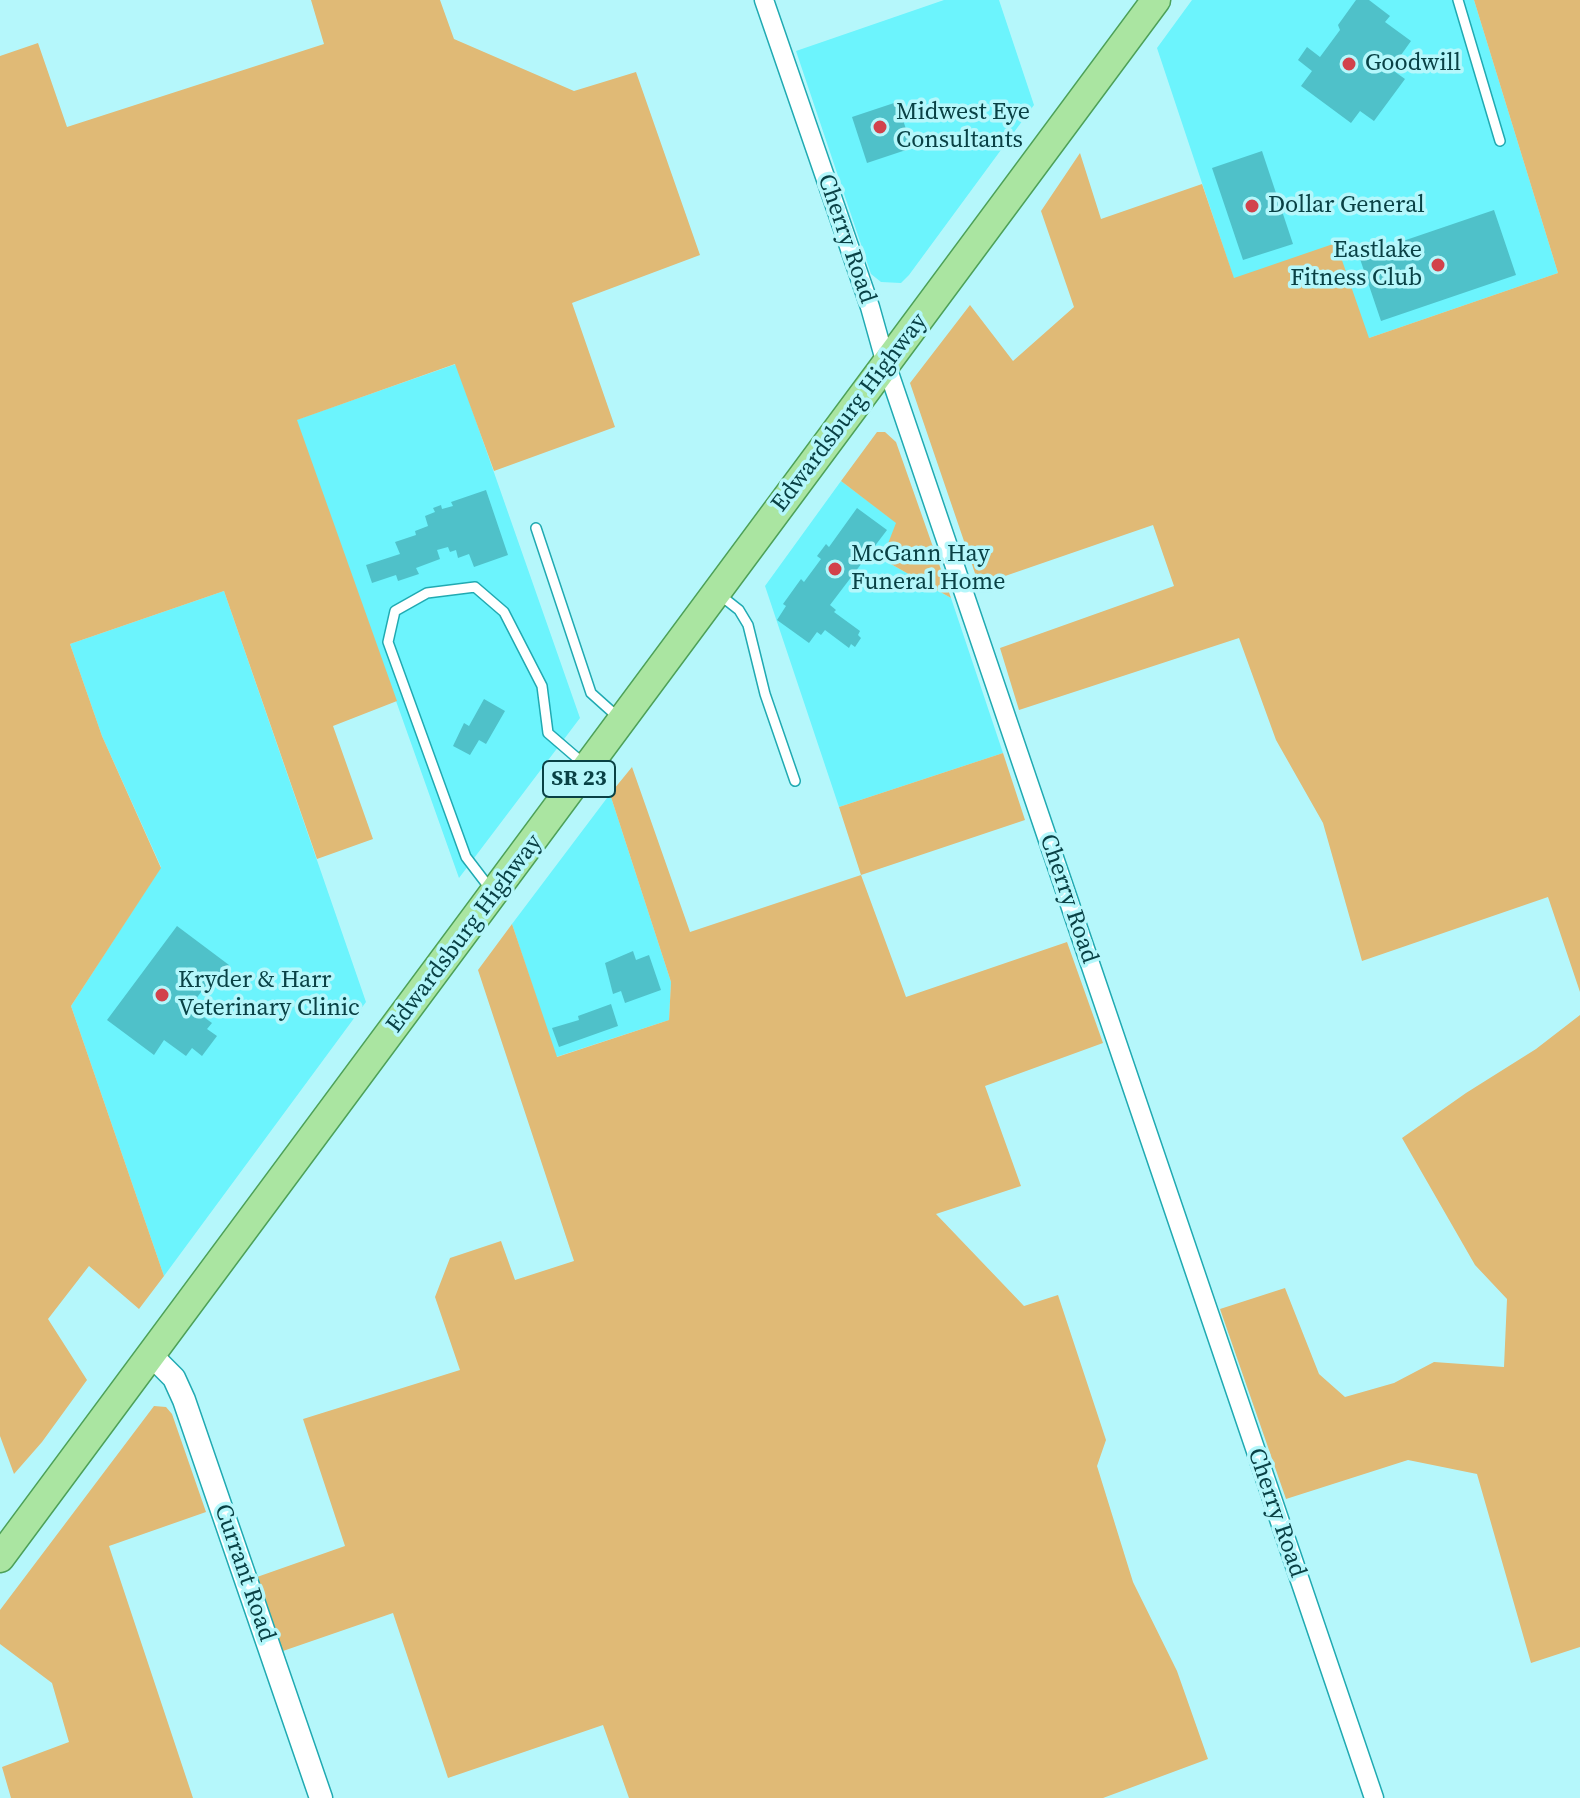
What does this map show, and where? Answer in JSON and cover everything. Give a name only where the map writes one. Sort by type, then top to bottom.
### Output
[{"type":"main road","name":"Edwardsburg Highway","points":[[0,1558],[1156,0]]},
{"type":"street","name":"Cherry Road","points":[[764,0],[1374,1798]]},
{"type":"street","name":"Currant Road","points":[[152,1356],[174,1378],[184,1400],[321,1798]]},
{"type":"lane","points":[[1458,0],[1500,141]]},
{"type":"lane","points":[[536,528],[591,693],[622,721]]},
{"type":"lane","points":[[494,894],[466,857],[388,642],[395,611],[427,593],[475,587],[504,612],[542,686],[548,733],[588,767]]},
{"type":"lane","points":[[717,593],[739,610],[748,625],[765,694],[795,781]]},
{"type":"shaded area","points":[[311,0],[440,0],[454,39],[574,91],[636,72],[700,255],[572,303],[615,427],[494,471],[455,364],[297,420],[397,701],[333,726],[373,839],[317,859],[224,591],[70,644],[102,736],[161,868],[71,1006],[164,1276],[139,1309],[89,1266],[48,1319],[87,1380],[42,1442],[14,1474],[0,1436],[0,56],[38,43],[67,127],[324,44]]},
{"type":"shaded area","points":[[944,0],[999,0],[1034,105],[909,275],[901,283],[881,282],[871,274],[796,51]]},
{"type":"shaded area","points":[[1192,0],[1474,0],[1558,273],[1369,338],[1234,279],[1157,48]]},
{"type":"shaded area","points":[[1474,0],[1580,0],[1580,992],[1548,897],[1362,961],[1323,823],[1276,740],[1239,638],[1019,710],[1000,648],[1174,586],[1153,525],[979,585],[910,383],[970,305],[1013,361],[1074,307],[1041,211],[1080,153],[1101,219],[1202,184],[1234,278],[1336,243],[1369,338],[1558,273]]},
{"type":"shaded area","points":[[456,364],[580,718],[459,878],[296,420]]},
{"type":"shaded area","points":[[877,432],[885,432],[896,442],[951,598],[882,559],[896,523],[841,481]]},
{"type":"shaded area","points":[[841,481],[897,523],[882,559],[951,598],[1003,753],[839,807],[765,586]]},
{"type":"shaded area","points":[[224,591],[366,1002],[164,1276],[71,1006],[161,867],[102,736],[70,644]]},
{"type":"shaded area","points":[[1003,753],[1025,820],[861,875],[839,807]]},
{"type":"shaded area","points":[[632,767],[690,932],[861,875],[906,997],[1067,942],[1103,1043],[985,1086],[1021,1186],[936,1214],[1024,1306],[1058,1295],[1106,1440],[1097,1466],[1133,1582],[1177,1671],[1208,1759],[1103,1798],[629,1798],[603,1725],[448,1778],[393,1613],[283,1651],[257,1577],[345,1546],[303,1419],[460,1370],[435,1297],[450,1258],[501,1241],[515,1280],[574,1261],[478,970],[512,924],[557,1057],[669,1020],[671,982],[610,794]]},
{"type":"shaded area","points":[[610,794],[671,982],[669,1020],[556,1057],[512,924]]},
{"type":"shaded area","points":[[1580,1015],[1580,1647],[1531,1663],[1477,1474],[1408,1460],[1286,1499],[1220,1309],[1285,1288],[1319,1374],[1345,1397],[1394,1383],[1434,1362],[1504,1367],[1507,1299],[1475,1265],[1402,1138],[1536,1049]]},
{"type":"shaded area","points":[[154,1406],[166,1407],[172,1414],[206,1512],[109,1546],[193,1798],[11,1798],[2,1767],[69,1742],[52,1683],[0,1644],[0,1610]]},
{"type":"building","name":"Goodwill","points":[[1356,0],[1369,0],[1390,16],[1385,22],[1411,41],[1391,69],[1405,79],[1374,121],[1360,111],[1351,123],[1301,86],[1312,71],[1298,60],[1307,47],[1320,57],[1340,30],[1338,25]]},
{"type":"building","name":"Midwest Eye Consultants","points":[[897,102],[915,147],[867,163],[852,117]]},
{"type":"building","name":"Dollar General","points":[[1262,151],[1293,244],[1243,260],[1212,168]]},
{"type":"building","name":"Eastlake Fitness Club","points":[[1494,210],[1516,275],[1381,321],[1359,256]]},
{"type":"building","points":[[486,490],[508,555],[474,567],[469,554],[458,558],[456,550],[450,552],[448,547],[437,550],[440,559],[416,568],[419,574],[398,581],[396,575],[372,583],[366,565],[400,554],[395,542],[416,535],[415,531],[428,526],[425,516],[435,512],[433,508],[453,506],[451,502]]},
{"type":"building","name":"McGann Hay Funeral Home","points":[[857,508],[887,530],[830,605],[836,610],[834,612],[860,631],[858,635],[861,638],[855,647],[851,644],[849,648],[825,630],[821,635],[817,632],[809,643],[777,620],[786,606],[783,604],[801,579],[804,582],[821,559],[817,556],[826,544],[829,547]]},
{"type":"building","points":[[484,699],[505,711],[486,744],[479,740],[470,755],[453,746],[464,723],[469,726]]},
{"type":"building","name":"Kryder & Harr Veterinary Clinic","points":[[177,926],[229,965],[215,983],[210,980],[190,1007],[212,1023],[207,1029],[217,1036],[202,1056],[192,1048],[186,1056],[164,1040],[154,1055],[107,1020]]},
{"type":"building","points":[[633,951],[636,960],[649,955],[661,990],[625,1003],[621,991],[613,994],[605,963]]},
{"type":"building","points":[[611,1004],[618,1026],[559,1047],[552,1028],[579,1020],[578,1016]]},
{"type":"place","name":"Goodwill","points":[[1349,64]]},
{"type":"place","name":"Midwest Eye Consultants","points":[[880,127]]},
{"type":"place","name":"Dollar General","points":[[1252,206]]},
{"type":"place","name":"Eastlake Fitness Club","points":[[1438,265]]},
{"type":"place","name":"McGann Hay Funeral Home","points":[[835,569]]},
{"type":"place","name":"Kryder & Harr Veterinary Clinic","points":[[162,995]]}]
